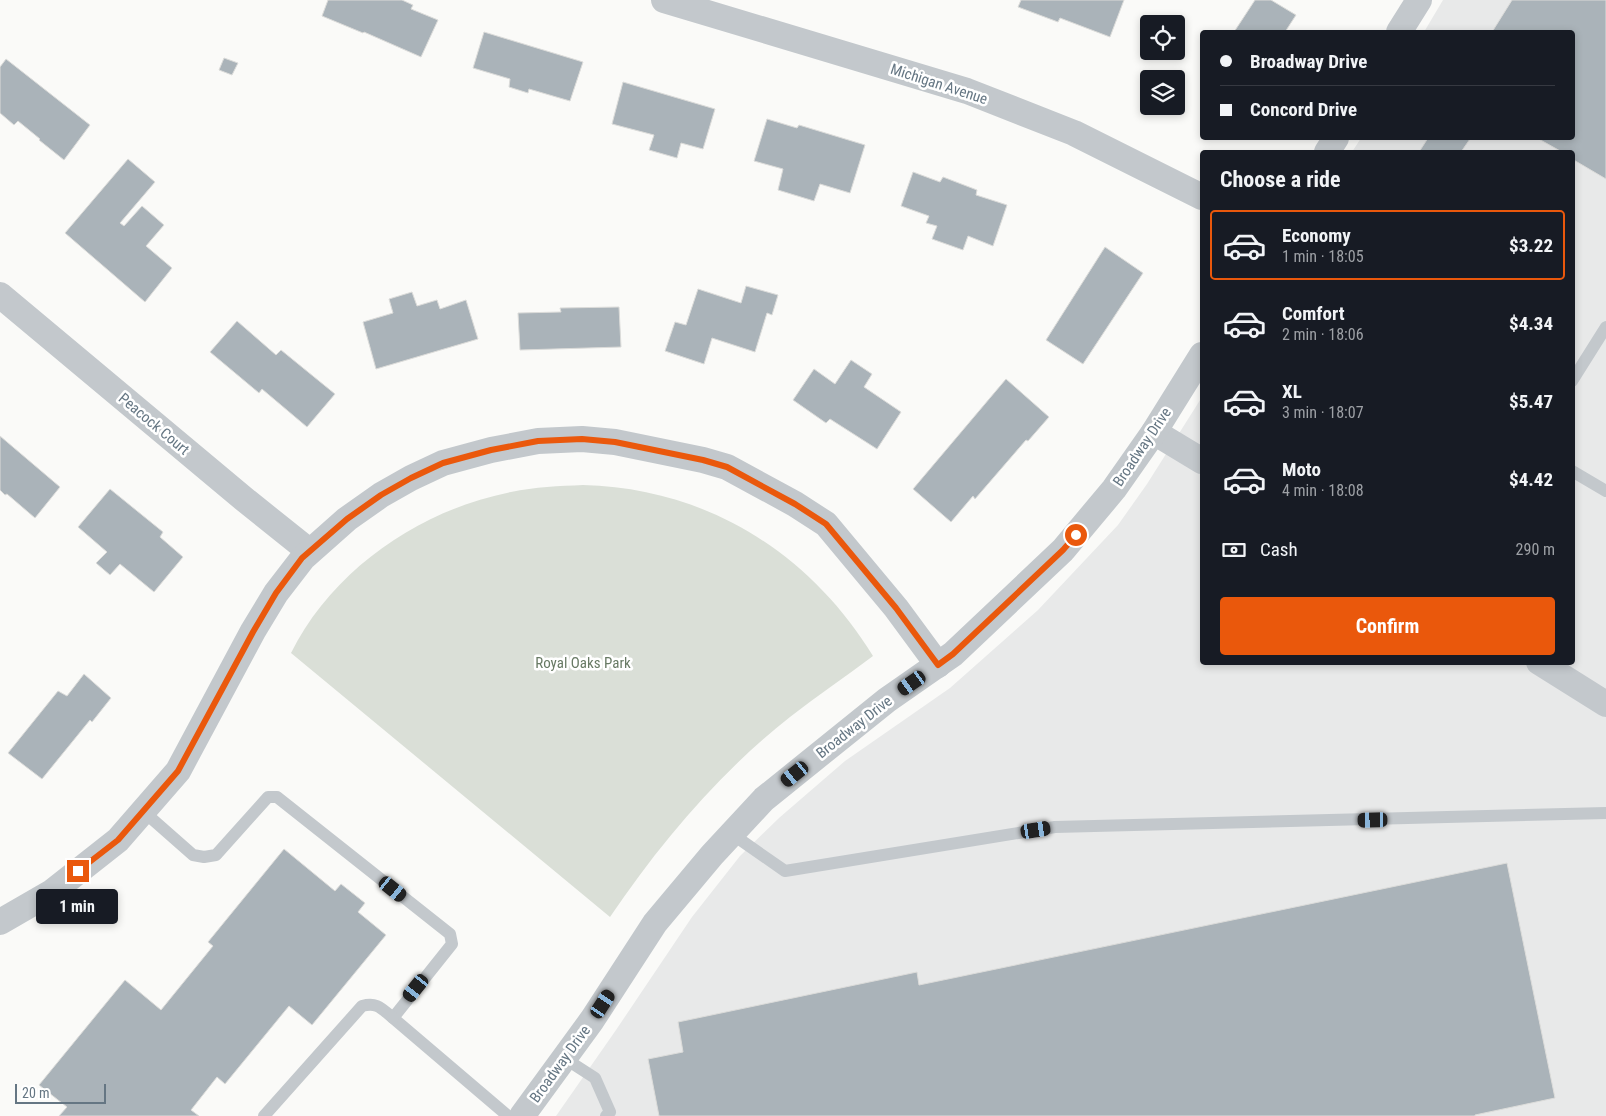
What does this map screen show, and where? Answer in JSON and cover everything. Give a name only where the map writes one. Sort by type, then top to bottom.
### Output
[{"type":"street","name":"Michigan Avenue","points":[[664,0],[967,91],[1074,133],[1200,195]]},
{"type":"street","points":[[1400,30],[1419,0]]},
{"type":"street","name":"Peacock Court","points":[[0,295],[244,499],[310,551]]},
{"type":"street","name":"Broadway Drive","points":[[522,1116],[592,1020],[655,923],[712,855],[764,799],[887,700],[953,654],[1063,550],[1114,489],[1154,432],[1200,358]]},
{"type":"street","points":[[1154,432],[1200,460]]},
{"type":"street","points":[[0,922],[52,892],[118,840],[178,771],[253,632],[276,593],[302,558],[347,519],[381,495],[443,463],[491,450],[538,441],[582,439],[615,442],[703,460],[727,467],[795,504],[826,524],[896,608],[938,665]]},
{"type":"street","points":[[1543,665],[1606,704]]},
{"type":"lane","points":[[1575,376],[1606,327]]},
{"type":"lane","points":[[1575,472],[1606,491]]},
{"type":"lane","points":[[143,812],[193,855],[204,857],[216,855],[268,797],[277,797],[450,934],[452,944],[393,1018]]},
{"type":"lane","points":[[732,834],[785,872],[1055,827],[1606,814]]},
{"type":"lane","points":[[264,1116],[362,1006],[376,1004],[508,1116]]},
{"type":"lane","points":[[564,1058],[595,1078],[610,1112],[606,1116]]},
{"type":"shaded area","points":[[1443,0],[1606,0],[1606,1116],[556,1116],[692,917],[740,856],[779,818],[845,761],[950,688],[1038,610],[1118,525],[1147,484],[1200,400],[1200,665],[1575,665],[1575,150],[1353,150],[1360,140],[1575,140],[1575,30],[1425,30]]},
{"type":"green space","name":"Royal Oaks Park","points":[[583,485],[628,489],[671,498],[712,513],[750,533],[786,557],[818,586],[847,619],[873,656],[790,717],[739,761],[692,810],[629,889],[610,917],[291,653],[309,623],[330,595],[355,570],[383,548],[412,529],[444,513],[477,501],[511,492],[556,486]]},
{"type":"building","points":[[328,0],[402,0],[413,5],[411,9],[438,20],[421,57],[322,16]]},
{"type":"building","points":[[1021,0],[1124,0],[1110,37],[1060,18],[1058,22],[1018,7]]},
{"type":"building","points":[[1255,0],[1271,0],[1296,15],[1286,30],[1235,30]]},
{"type":"building","points":[[1512,0],[1606,0],[1606,179],[1575,161],[1575,150],[1558,150],[1541,140],[1575,140],[1575,30],[1493,30]]},
{"type":"building","points":[[484,32],[583,62],[570,101],[529,89],[528,93],[509,87],[510,79],[473,68]]},
{"type":"building","points":[[224,58],[238,63],[232,75],[219,70]]},
{"type":"building","points":[[6,59],[90,125],[64,160],[18,121],[14,125],[0,113],[0,67]]},
{"type":"building","points":[[623,82],[715,109],[703,149],[681,143],[677,158],[649,150],[654,135],[612,124]]},
{"type":"building","points":[[767,119],[797,128],[799,125],[865,145],[850,193],[820,184],[814,201],[778,190],[783,169],[754,161]]},
{"type":"building","points":[[1427,140],[1469,140],[1462,150],[1420,150]]},
{"type":"building","points":[[128,159],[155,182],[120,223],[124,226],[142,206],[164,225],[146,246],[172,268],[145,302],[65,233]]},
{"type":"building","points":[[913,172],[940,182],[943,177],[977,190],[976,195],[1007,205],[993,246],[968,236],[963,250],[932,239],[937,226],[926,223],[929,216],[901,206]]},
{"type":"building","points":[[1105,247],[1143,273],[1083,364],[1046,340]]},
{"type":"building","points":[[746,286],[778,295],[772,315],[767,313],[755,352],[712,338],[704,364],[665,351],[675,322],[686,325],[698,289],[741,303]]},
{"type":"building","points":[[412,292],[417,306],[437,300],[440,309],[466,300],[478,339],[376,369],[363,322],[393,313],[389,299]]},
{"type":"building","points":[[619,307],[621,347],[520,350],[518,313],[561,312],[560,308]]},
{"type":"building","points":[[237,321],[276,355],[281,350],[335,394],[307,427],[262,389],[259,393],[210,352]]},
{"type":"building","points":[[851,360],[872,374],[864,387],[901,412],[877,449],[830,419],[826,423],[793,400],[814,369],[835,384]]},
{"type":"building","points":[[1006,379],[1049,417],[1028,441],[1026,440],[975,499],[973,496],[951,522],[913,489]]},
{"type":"building","points":[[0,436],[60,487],[35,518],[0,490]]},
{"type":"building","points":[[110,489],[163,532],[160,537],[183,557],[154,592],[120,564],[110,575],[96,563],[107,552],[78,527]]},
{"type":"building","points":[[84,674],[111,698],[92,722],[90,720],[42,779],[8,753],[58,691],[67,696]]},
{"type":"building","points":[[284,849],[335,891],[341,884],[365,903],[358,912],[386,935],[312,1025],[289,1006],[225,1084],[217,1077],[191,1110],[199,1116],[59,1116],[67,1107],[39,1085],[125,980],[161,1010],[213,946],[208,942]]},
{"type":"building","points":[[1507,863],[1555,1098],[1475,1116],[659,1116],[648,1059],[683,1052],[678,1022],[917,972],[919,985]]},
{"type":"route","points":[[78,871],[118,840],[178,771],[253,632],[276,593],[302,558],[347,519],[381,495],[443,463],[491,450],[538,441],[582,439],[615,442],[703,460],[727,467],[795,504],[826,524],[896,608],[938,665],[953,654],[1063,550],[1076,535]]}]
